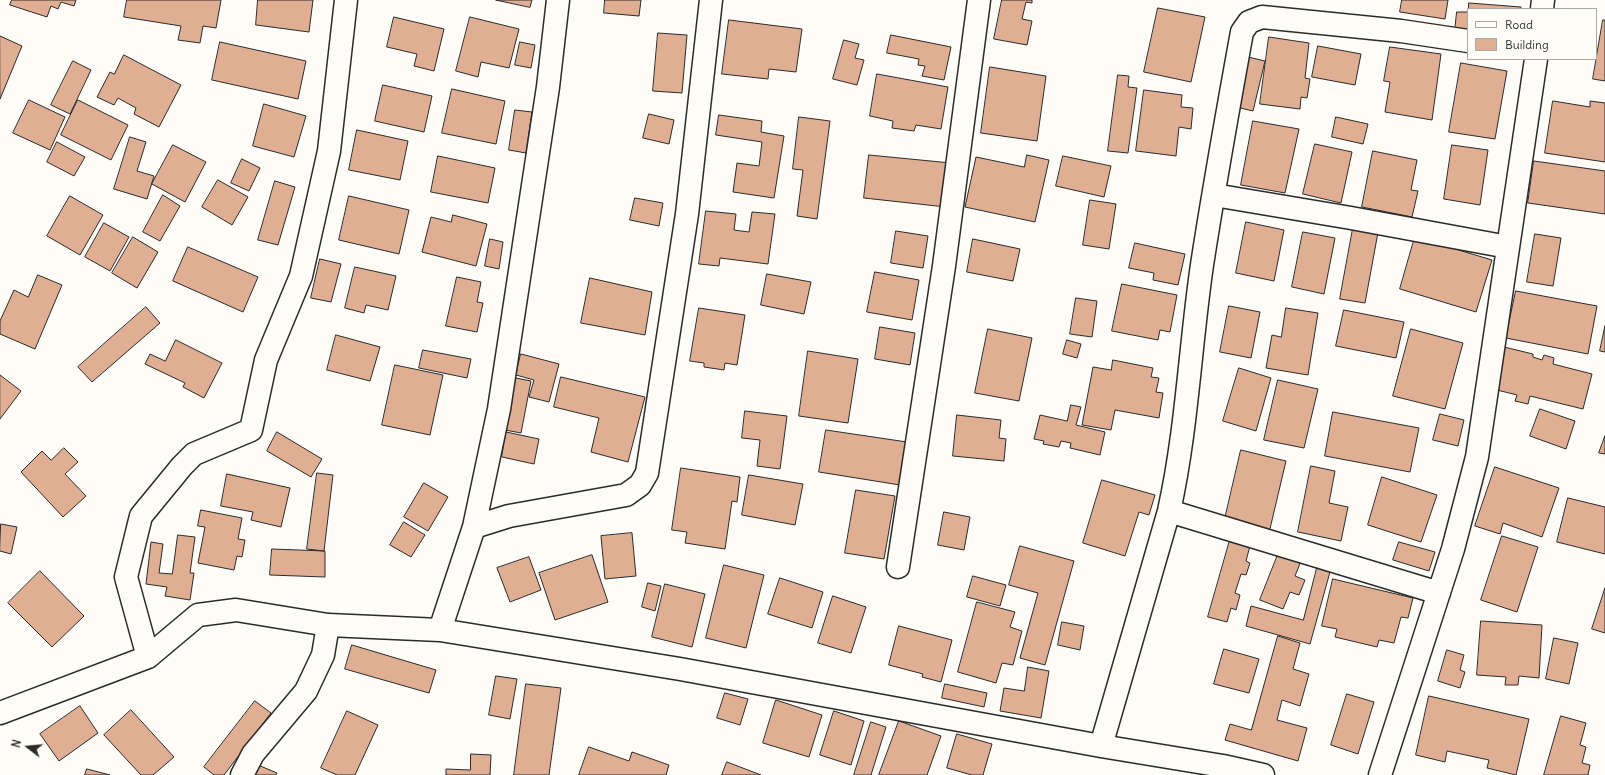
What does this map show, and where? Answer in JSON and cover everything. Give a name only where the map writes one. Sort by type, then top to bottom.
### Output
[{"type":"street","points":[[148,657],[126,577],[141,516],[182,466],[194,454],[251,430],[266,360],[301,276],[329,151],[346,0]]},
{"type":"street","points":[[440,630],[474,527],[499,409],[548,87],[558,0]]},
{"type":"street","points":[[474,527],[509,516],[626,495],[640,485],[647,473],[687,214],[711,0]]},
{"type":"street","points":[[898,567],[944,266],[979,0]]},
{"type":"street","points":[[1101,746],[1169,511],[1175,484],[1187,402],[1202,266],[1242,32],[1249,22],[1262,17],[1467,41]]},
{"type":"street","points":[[1380,775],[1453,550],[1477,457],[1536,60]]},
{"type":"street","points":[[1214,195],[1351,218],[1508,247]]},
{"type":"street","points":[[1169,511],[1439,593]]},
{"type":"street","points":[[0,713],[148,657],[198,615],[236,610],[328,625],[440,630],[680,669],[1101,746],[1222,771],[1264,775]]},
{"type":"street","points":[[242,775],[254,754],[306,691],[323,656],[328,625]]},
{"type":"building","points":[[12,0],[76,0],[74,6],[61,2],[58,9],[51,6],[47,17],[10,5]]},
{"type":"building","points":[[127,0],[221,0],[216,28],[203,26],[200,43],[178,40],[181,26],[124,17]]},
{"type":"building","points":[[258,0],[313,0],[309,32],[256,25]]},
{"type":"building","points":[[496,0],[532,0],[530,7]]},
{"type":"building","points":[[605,0],[641,0],[639,16],[604,13]]},
{"type":"building","points":[[1002,0],[1032,0],[1032,3],[1026,2],[1022,19],[1032,21],[1027,45],[994,39]]},
{"type":"building","points":[[1402,0],[1448,0],[1445,19],[1400,12]]},
{"type":"building","points":[[1469,3],[1521,7],[1521,8],[1469,8]]},
{"type":"building","points":[[1158,8],[1205,17],[1191,82],[1144,72]]},
{"type":"building","points":[[1457,12],[1467,12],[1467,32],[1455,31]]},
{"type":"building","points":[[394,17],[444,29],[434,71],[414,66],[417,54],[387,47]]},
{"type":"building","points":[[470,17],[519,29],[509,68],[481,62],[478,77],[456,71]]},
{"type":"building","points":[[729,20],[802,29],[796,72],[769,69],[768,79],[722,74]]},
{"type":"building","points":[[1603,20],[1605,20],[1605,81],[1593,79]]},
{"type":"building","points":[[658,33],[687,35],[682,93],[653,91]]},
{"type":"building","points":[[891,35],[951,47],[944,80],[922,76],[925,66],[918,65],[919,59],[887,53]]},
{"type":"building","points":[[0,36],[22,46],[0,99]]},
{"type":"building","points":[[1269,37],[1309,43],[1305,78],[1310,79],[1307,98],[1301,97],[1300,109],[1260,104]]},
{"type":"building","points":[[844,40],[859,44],[855,58],[864,60],[857,85],[833,79]]},
{"type":"building","points":[[220,42],[306,61],[298,99],[212,80]]},
{"type":"building","points":[[520,42],[535,45],[531,68],[515,65]]},
{"type":"building","points":[[1318,46],[1361,54],[1355,85],[1312,77]]},
{"type":"building","points":[[1390,47],[1441,54],[1432,120],[1385,112],[1390,82],[1384,81]]},
{"type":"building","points":[[124,55],[181,85],[159,127],[134,114],[136,108],[118,98],[114,105],[97,97],[110,72],[114,74]]},
{"type":"building","points":[[1248,57],[1265,61],[1253,111],[1236,107]]},
{"type":"building","points":[[73,61],[91,70],[70,114],[51,105]]},
{"type":"building","points":[[1461,63],[1507,71],[1495,139],[1449,132]]},
{"type":"building","points":[[990,67],[1046,76],[1037,141],[981,133]]},
{"type":"building","points":[[877,74],[948,87],[941,129],[916,125],[914,131],[892,128],[893,121],[870,116]]},
{"type":"building","points":[[1118,75],[1129,76],[1128,87],[1137,88],[1128,153],[1108,151]]},
{"type":"building","points":[[383,85],[432,96],[424,132],[375,121]]},
{"type":"building","points":[[452,89],[505,101],[496,144],[442,133]]},
{"type":"building","points":[[1144,90],[1182,95],[1181,107],[1193,108],[1191,129],[1179,127],[1176,156],[1136,151]]},
{"type":"building","points":[[29,100],[65,117],[50,150],[13,133]]},
{"type":"building","points":[[78,100],[128,125],[111,160],[61,135]]},
{"type":"building","points":[[1553,101],[1590,107],[1590,101],[1605,103],[1605,162],[1545,153]]},
{"type":"building","points":[[264,104],[306,116],[294,157],[253,146]]},
{"type":"building","points":[[515,110],[532,112],[526,153],[509,150]]},
{"type":"building","points":[[649,114],[674,120],[669,144],[643,138]]},
{"type":"building","points":[[719,115],[762,121],[761,132],[784,136],[774,198],[733,192],[737,163],[759,166],[762,142],[716,135]]},
{"type":"building","points":[[799,117],[830,121],[817,219],[797,216],[803,170],[793,169]]},
{"type":"building","points":[[1336,117],[1368,124],[1363,144],[1332,137]]},
{"type":"building","points":[[1253,121],[1299,129],[1285,193],[1241,185]]},
{"type":"building","points":[[357,130],[408,141],[400,180],[349,170]]},
{"type":"building","points":[[130,137],[146,142],[137,171],[154,176],[147,199],[114,189]]},
{"type":"building","points":[[57,142],[85,157],[74,176],[47,162]]},
{"type":"building","points":[[1315,144],[1352,152],[1341,203],[1303,194]]},
{"type":"building","points":[[173,145],[206,162],[185,202],[152,184]]},
{"type":"building","points":[[1452,145],[1488,150],[1480,205],[1444,199]]},
{"type":"building","points":[[1373,151],[1417,160],[1411,190],[1418,191],[1412,217],[1362,207]]},
{"type":"building","points":[[869,155],[951,163],[946,207],[864,198]]},
{"type":"building","points":[[1027,155],[1049,160],[1035,222],[965,207],[976,157],[1024,167]]},
{"type":"building","points":[[438,156],[495,168],[488,203],[431,192]]},
{"type":"building","points":[[1063,156],[1111,166],[1104,197],[1056,186]]},
{"type":"building","points":[[242,159],[260,168],[249,191],[231,183]]},
{"type":"building","points":[[1534,161],[1605,171],[1605,214],[1528,203]]},
{"type":"building","points":[[218,180],[248,197],[232,225],[202,207]]},
{"type":"building","points":[[275,181],[295,187],[278,245],[258,240]]},
{"type":"building","points":[[163,195],[180,206],[160,241],[143,232]]},
{"type":"building","points":[[70,196],[103,215],[80,255],[47,236]]},
{"type":"building","points":[[349,196],[409,210],[399,254],[339,240]]},
{"type":"building","points":[[635,198],[663,203],[659,226],[630,220]]},
{"type":"building","points":[[1090,200],[1116,204],[1109,249],[1083,245]]},
{"type":"building","points":[[706,211],[736,214],[734,230],[749,232],[752,212],[775,214],[768,264],[720,258],[719,266],[699,264]]},
{"type":"building","points":[[453,215],[487,224],[476,266],[422,252],[431,217],[451,222]]},
{"type":"building","points":[[1246,222],[1284,230],[1274,281],[1236,273]]},
{"type":"building","points":[[104,223],[129,237],[110,271],[85,257]]},
{"type":"building","points":[[1354,223],[1379,227],[1365,303],[1340,299]]},
{"type":"building","points":[[896,231],[928,236],[923,268],[891,263]]},
{"type":"building","points":[[1303,232],[1335,238],[1324,294],[1292,287]]},
{"type":"building","points":[[1535,234],[1561,238],[1553,286],[1527,282]]},
{"type":"building","points":[[133,237],[158,252],[137,288],[112,273]]},
{"type":"building","points":[[1415,237],[1492,260],[1476,312],[1400,289]]},
{"type":"building","points":[[490,239],[503,242],[499,269],[485,266]]},
{"type":"building","points":[[973,239],[1020,249],[1013,281],[967,272]]},
{"type":"building","points":[[1135,243],[1185,254],[1178,285],[1153,280],[1154,273],[1129,268]]},
{"type":"building","points":[[188,247],[258,277],[243,312],[173,281]]},
{"type":"building","points":[[320,259],[341,264],[331,302],[311,298]]},
{"type":"building","points":[[355,267],[396,276],[388,310],[366,305],[364,313],[345,308]]},
{"type":"building","points":[[875,272],[919,280],[912,320],[867,312]]},
{"type":"building","points":[[767,274],[811,282],[804,314],[761,305]]},
{"type":"building","points":[[38,275],[62,285],[35,349],[0,334],[0,321],[14,290],[28,297]]},
{"type":"building","points":[[457,277],[481,282],[477,302],[483,303],[477,332],[446,326]]},
{"type":"building","points":[[590,278],[652,292],[645,335],[581,323]]},
{"type":"building","points":[[1122,284],[1177,295],[1170,332],[1160,330],[1158,340],[1112,331]]},
{"type":"building","points":[[1516,291],[1597,306],[1588,354],[1506,338]]},
{"type":"building","points":[[1076,298],[1097,301],[1092,337],[1070,334]]},
{"type":"building","points":[[1229,306],[1260,312],[1251,358],[1220,352]]},
{"type":"building","points":[[146,307],[160,323],[92,382],[78,367]]},
{"type":"building","points":[[699,308],[745,315],[737,365],[725,363],[724,370],[704,367],[704,363],[690,361]]},
{"type":"building","points":[[1286,308],[1318,313],[1308,375],[1266,368],[1272,335],[1281,337]]},
{"type":"building","points":[[1344,310],[1404,322],[1396,358],[1336,346]]},
{"type":"building","points":[[1605,326],[1605,352],[1600,351]]},
{"type":"building","points":[[880,327],[915,333],[910,365],[875,359]]},
{"type":"building","points":[[988,329],[1032,338],[1019,401],[975,393]]},
{"type":"building","points":[[1411,329],[1463,343],[1445,409],[1393,396]]},
{"type":"building","points":[[336,335],[380,347],[370,381],[327,370]]},
{"type":"building","points":[[176,340],[222,363],[204,398],[183,387],[185,383],[145,364],[150,354],[165,361]]},
{"type":"building","points":[[1067,340],[1081,344],[1077,358],[1063,354]]},
{"type":"building","points":[[1504,347],[1533,354],[1533,357],[1542,360],[1544,355],[1554,358],[1553,364],[1592,374],[1583,409],[1530,396],[1528,404],[1515,401],[1517,395],[1493,389]]},
{"type":"building","points":[[423,350],[471,359],[467,378],[419,368]]},
{"type":"building","points":[[808,351],[858,359],[848,423],[799,416]]},
{"type":"building","points":[[521,354],[559,364],[549,402],[529,397],[534,380],[516,375]]},
{"type":"building","points":[[1113,360],[1153,368],[1151,377],[1159,378],[1156,392],[1163,393],[1159,418],[1115,410],[1111,430],[1082,425],[1093,367],[1111,370]]},
{"type":"building","points":[[395,365],[443,375],[430,435],[382,425]]},
{"type":"building","points":[[1239,368],[1271,378],[1256,431],[1223,421]]},
{"type":"building","points":[[0,375],[21,391],[0,419]]},
{"type":"building","points":[[561,377],[645,397],[628,462],[591,452],[599,418],[554,407]]},
{"type":"building","points":[[516,378],[531,381],[521,433],[505,430]]},
{"type":"building","points":[[1278,380],[1318,389],[1304,448],[1264,440]]},
{"type":"building","points":[[1071,405],[1081,407],[1076,425],[1105,432],[1100,455],[1070,448],[1071,443],[1061,441],[1059,447],[1043,444],[1044,441],[1034,439],[1040,415],[1067,421]]},
{"type":"building","points":[[1540,409],[1575,421],[1566,449],[1530,436]]},
{"type":"building","points":[[745,411],[787,416],[780,469],[757,466],[760,440],[742,438]]},
{"type":"building","points":[[1333,412],[1419,428],[1410,472],[1325,456]]},
{"type":"building","points":[[1440,414],[1464,420],[1458,446],[1433,440]]},
{"type":"building","points":[[957,415],[1001,420],[999,438],[1006,439],[1004,461],[953,456]]},
{"type":"building","points":[[826,430],[907,442],[900,485],[819,472]]},
{"type":"building","points":[[277,432],[322,459],[311,477],[267,451]]},
{"type":"building","points":[[506,432],[539,439],[534,464],[502,457]]},
{"type":"building","points":[[1605,436],[1605,454],[1599,453]]},
{"type":"building","points":[[64,448],[78,462],[65,474],[86,496],[63,517],[21,472],[42,451],[51,460]]},
{"type":"building","points":[[1241,450],[1286,461],[1269,533],[1224,523]]},
{"type":"building","points":[[1311,466],[1335,471],[1329,503],[1348,507],[1341,541],[1298,532]]},
{"type":"building","points":[[1495,467],[1559,488],[1542,537],[1503,523],[1500,534],[1475,526]]},
{"type":"building","points":[[681,468],[740,477],[737,502],[732,501],[725,549],[685,543],[687,532],[672,530]]},
{"type":"building","points":[[317,473],[333,475],[324,551],[307,549]]},
{"type":"building","points":[[227,474],[290,488],[281,527],[251,520],[253,512],[221,506]]},
{"type":"building","points":[[749,475],[803,484],[795,525],[742,515]]},
{"type":"building","points":[[1382,477],[1437,495],[1421,542],[1368,525]]},
{"type":"building","points":[[1102,480],[1155,495],[1149,515],[1139,512],[1125,556],[1083,543]]},
{"type":"building","points":[[424,483],[448,497],[428,531],[404,517]]},
{"type":"building","points":[[856,490],[895,496],[884,559],[845,553]]},
{"type":"building","points":[[1568,498],[1605,507],[1605,554],[1557,542]]},
{"type":"building","points":[[201,510],[242,518],[238,539],[245,540],[242,557],[237,556],[234,570],[198,563],[205,527],[198,526]]},
{"type":"building","points":[[944,512],[970,517],[964,550],[938,545]]},
{"type":"building","points":[[404,522],[425,535],[411,557],[390,545]]},
{"type":"building","points":[[1,524],[17,527],[11,554],[0,551]]},
{"type":"building","points":[[632,533],[636,576],[605,579],[601,536]]},
{"type":"building","points":[[1232,533],[1252,538],[1246,561],[1250,563],[1246,575],[1241,574],[1235,593],[1240,595],[1236,610],[1231,608],[1227,622],[1208,617]]},
{"type":"building","points":[[178,535],[195,537],[190,573],[194,573],[190,600],[165,596],[167,587],[146,584],[151,542],[163,544],[159,573],[172,574]]},
{"type":"building","points":[[1502,536],[1538,547],[1517,612],[1481,600]]},
{"type":"building","points":[[1399,542],[1435,552],[1429,571],[1393,560]]},
{"type":"building","points":[[1020,546],[1074,561],[1045,665],[1020,658],[1038,593],[1009,585]]},
{"type":"building","points":[[272,549],[325,551],[325,577],[270,575]]},
{"type":"building","points":[[1279,552],[1301,561],[1295,576],[1305,580],[1299,595],[1290,592],[1283,609],[1260,600]]},
{"type":"building","points":[[592,555],[608,602],[555,620],[539,573]]},
{"type":"building","points":[[529,557],[541,590],[510,602],[497,568]]},
{"type":"building","points":[[724,565],[764,575],[746,648],[706,638]]},
{"type":"building","points":[[1317,568],[1330,572],[1310,644],[1246,626],[1251,606],[1303,620]]},
{"type":"building","points":[[40,571],[84,616],[52,647],[8,603]]},
{"type":"building","points":[[973,576],[1006,585],[1000,606],[967,597]]},
{"type":"building","points":[[780,578],[823,592],[812,628],[768,614]]},
{"type":"building","points":[[1333,579],[1413,598],[1408,618],[1401,617],[1394,643],[1379,640],[1377,647],[1335,637],[1337,629],[1322,626]]},
{"type":"building","points":[[648,583],[661,586],[655,611],[642,607]]},
{"type":"building","points":[[665,584],[705,594],[692,647],[652,637]]},
{"type":"building","points":[[1605,588],[1605,633],[1592,629]]},
{"type":"building","points":[[833,596],[866,607],[851,653],[818,643]]},
{"type":"building","points":[[977,602],[1015,612],[1010,627],[1022,631],[1013,665],[1002,663],[996,683],[958,672]]},
{"type":"building","points":[[1481,621],[1542,625],[1539,678],[1519,676],[1518,685],[1505,685],[1506,677],[1477,675]]},
{"type":"building","points":[[1062,622],[1084,626],[1080,650],[1058,645]]},
{"type":"building","points":[[899,626],[952,640],[941,682],[922,677],[923,674],[889,665]]},
{"type":"building","points":[[1278,636],[1300,643],[1293,669],[1309,674],[1300,706],[1282,700],[1277,720],[1307,728],[1298,761],[1225,740],[1230,724],[1251,730]]},
{"type":"building","points":[[1554,638],[1578,643],[1569,684],[1546,679]]},
{"type":"building","points":[[352,645],[436,670],[429,693],[345,669]]},
{"type":"building","points":[[1224,649],[1259,659],[1249,693],[1214,684]]},
{"type":"building","points":[[1447,650],[1464,655],[1460,670],[1465,672],[1460,688],[1438,681]]},
{"type":"building","points":[[1028,667],[1049,671],[1041,718],[1000,711],[1004,688],[1024,691]]},
{"type":"building","points":[[496,676],[517,679],[510,719],[489,715]]},
{"type":"building","points":[[526,684],[561,688],[549,775],[514,775]]},
{"type":"building","points":[[945,684],[987,693],[984,707],[942,698]]},
{"type":"building","points":[[725,693],[748,699],[740,725],[717,718]]},
{"type":"building","points":[[1347,694],[1374,702],[1358,754],[1331,745]]},
{"type":"building","points":[[1429,696],[1529,719],[1516,775],[1487,768],[1489,760],[1447,751],[1445,762],[1416,755]]},
{"type":"building","points":[[776,700],[822,715],[809,757],[763,743]]},
{"type":"building","points":[[255,701],[271,713],[224,775],[214,775],[204,767]]},
{"type":"building","points":[[80,706],[98,733],[59,761],[40,734]]},
{"type":"building","points":[[131,710],[174,757],[153,775],[141,775],[104,735]]},
{"type":"building","points":[[347,711],[378,725],[355,775],[337,775],[321,768]]},
{"type":"building","points":[[834,711],[864,721],[851,765],[820,755]]},
{"type":"building","points":[[1561,716],[1586,723],[1580,745],[1586,747],[1582,763],[1590,765],[1588,775],[1544,775]]},
{"type":"building","points":[[899,721],[941,736],[927,775],[879,775]]},
{"type":"building","points":[[871,722],[886,727],[871,775],[854,775]]},
{"type":"building","points":[[957,734],[992,744],[983,775],[972,775],[947,768]]},
{"type":"building","points":[[589,747],[629,761],[632,752],[669,765],[666,775],[579,775]]},
{"type":"building","points":[[471,754],[491,755],[490,775],[446,775],[446,769],[470,770]]},
{"type":"building","points":[[727,762],[761,775],[722,775]]},
{"type":"building","points":[[258,765],[277,773],[276,775],[253,775]]},
{"type":"building","points":[[87,769],[110,775],[85,775]]}]
